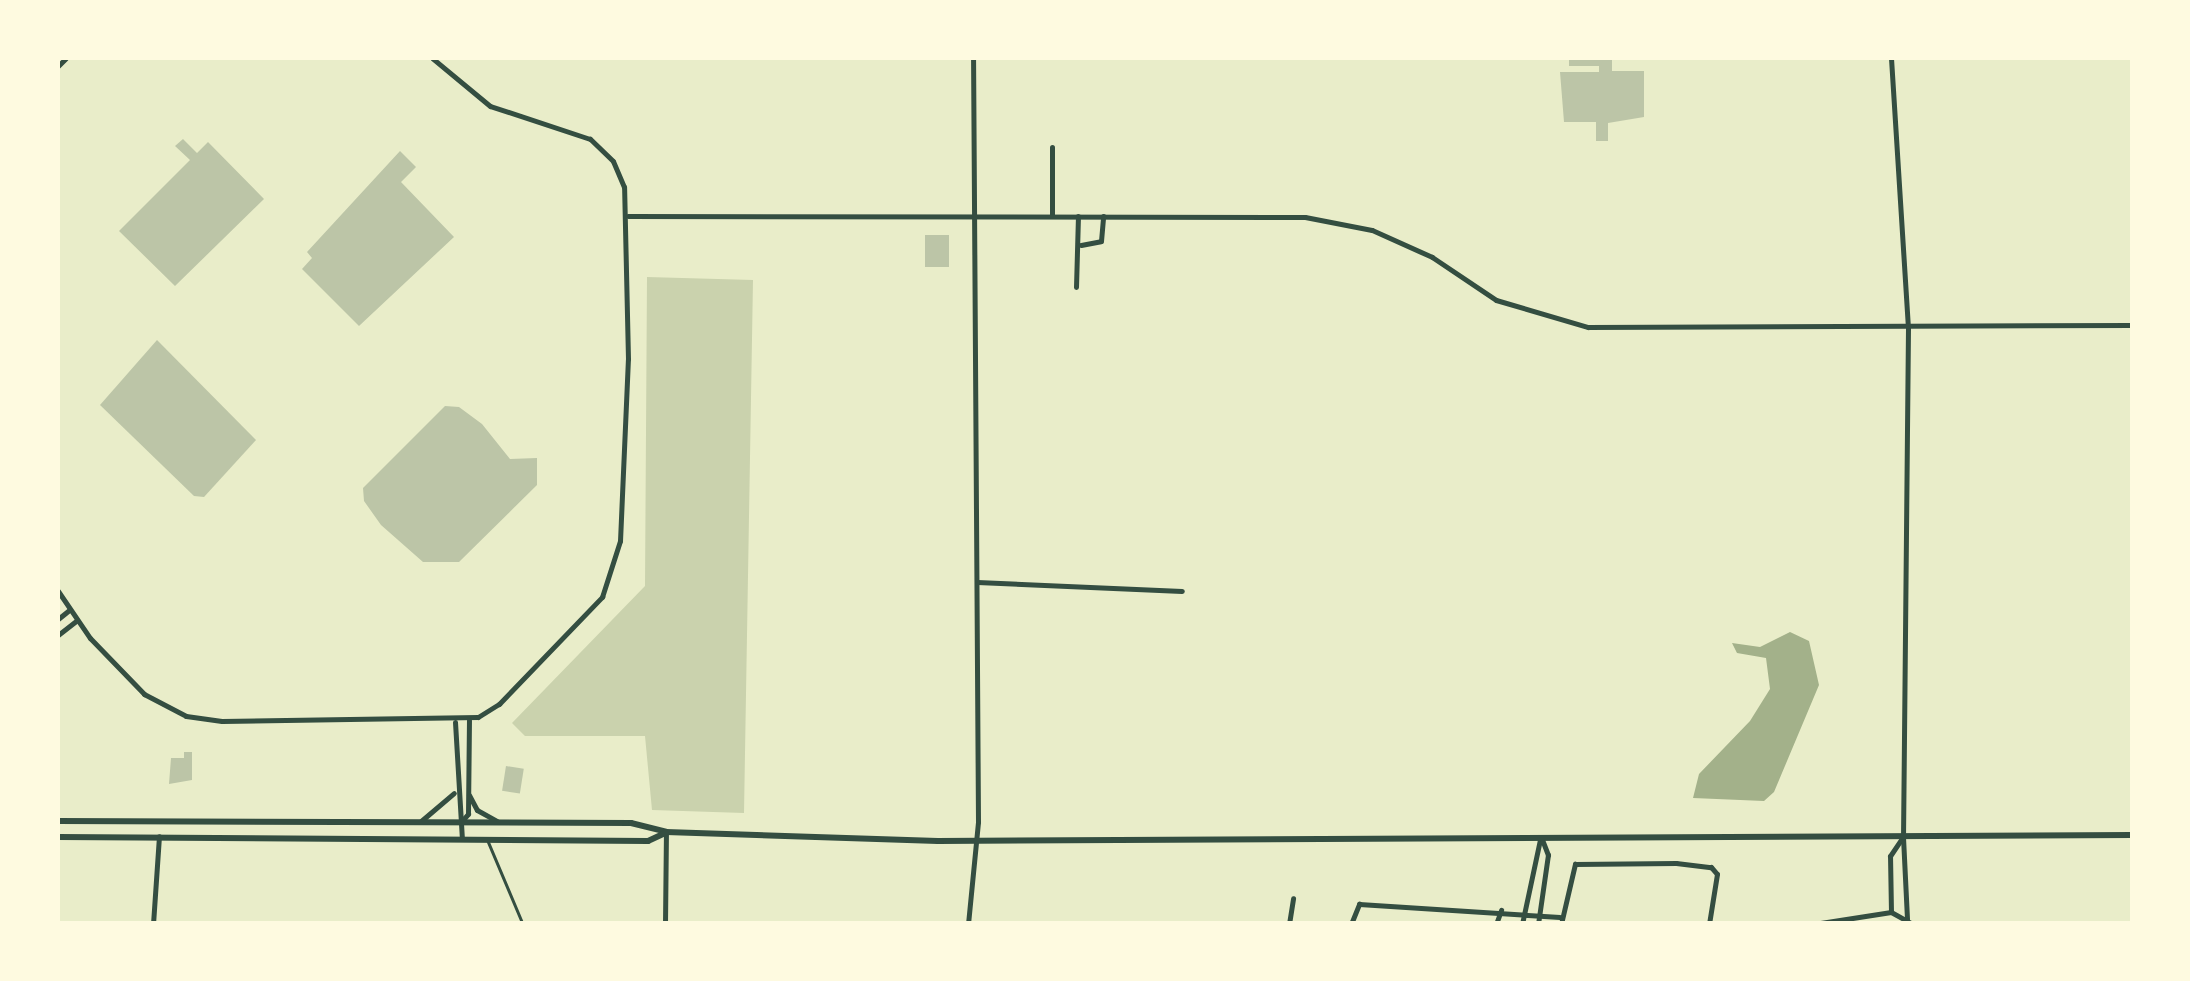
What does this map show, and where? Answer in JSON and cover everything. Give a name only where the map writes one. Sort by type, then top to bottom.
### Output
[{"type":"main road","points":[[58,820],[631,823],[666,832],[976,840],[2132,836]]},
{"type":"main road","points":[[58,838],[648,840],[666,832]]},
{"type":"street","points":[[58,66],[66,58]]},
{"type":"street","points":[[58,591],[77,620],[144,694],[191,717],[469,720],[499,704],[597,604],[614,575],[628,358],[628,216],[618,169],[590,139],[490,106],[432,58]]},
{"type":"street","points":[[968,924],[976,840],[973,58]]},
{"type":"street","points":[[1891,58],[1908,328],[1903,837],[1910,921]]},
{"type":"street","points":[[1052,147],[1052,216]]},
{"type":"street","points":[[628,216],[1103,216],[1343,222],[1418,250],[1496,300],[1588,327],[2132,325]]},
{"type":"street","points":[[1076,287],[1078,216]]},
{"type":"street","points":[[1080,244],[1102,241],[1103,216]]},
{"type":"street","points":[[977,582],[1182,591]]},
{"type":"street","points":[[58,618],[69,610]]},
{"type":"street","points":[[58,635],[77,620]]},
{"type":"street","points":[[461,822],[468,794],[469,720]]},
{"type":"street","points":[[456,722],[456,790],[462,839]]},
{"type":"street","points":[[419,822],[456,790]]},
{"type":"street","points":[[468,794],[478,810],[500,822]]},
{"type":"street","points":[[665,924],[666,832]]},
{"type":"street","points":[[153,924],[159,836]]},
{"type":"street","points":[[1522,924],[1541,836]]},
{"type":"street","points":[[1538,924],[1548,854],[1541,836]]},
{"type":"street","points":[[1892,912],[1890,856],[1903,837]]},
{"type":"street","points":[[1351,924],[1359,904],[1501,910],[1561,920],[1575,864],[1693,863],[1716,874],[1710,924]]},
{"type":"street","points":[[1289,924],[1292,898]]},
{"type":"street","points":[[1496,924],[1501,910]]},
{"type":"street","points":[[1814,924],[1892,912],[1910,921]]},
{"type":"street","points":[[2054,924],[2099,924]]},
{"type":"lane","points":[[487,840],[523,924]]},
{"type":"shaded area","points":[[647,277],[753,280],[744,813],[652,810],[645,736],[525,736],[512,723],[645,586]]},
{"type":"shaded area","points":[[1790,632],[1809,641],[1819,685],[1774,792],[1764,801],[1693,798],[1699,774],[1750,721],[1770,689],[1766,658],[1737,653],[1732,643],[1760,647]]},
{"type":"building","points":[[1569,58],[1612,58],[1612,71],[1644,71],[1644,117],[1608,123],[1608,141],[1596,141],[1596,122],[1564,122],[1560,72],[1599,72],[1599,66],[1569,66]]},
{"type":"building","points":[[183,139],[197,153],[208,142],[264,199],[175,286],[119,231],[190,160],[175,146]]},
{"type":"building","points":[[400,151],[416,167],[401,182],[454,237],[359,326],[302,269],[312,258],[307,252]]},
{"type":"building","points":[[925,235],[949,235],[949,267],[925,267]]},
{"type":"building","points":[[157,340],[256,440],[204,497],[194,496],[100,405]]},
{"type":"building","points":[[445,406],[459,407],[482,424],[510,459],[537,458],[537,485],[459,562],[423,562],[381,525],[364,501],[363,488]]},
{"type":"building","points":[[184,752],[192,752],[192,780],[169,784],[171,758],[184,758]]},
{"type":"building","points":[[506,766],[524,769],[520,794],[502,791]]}]
